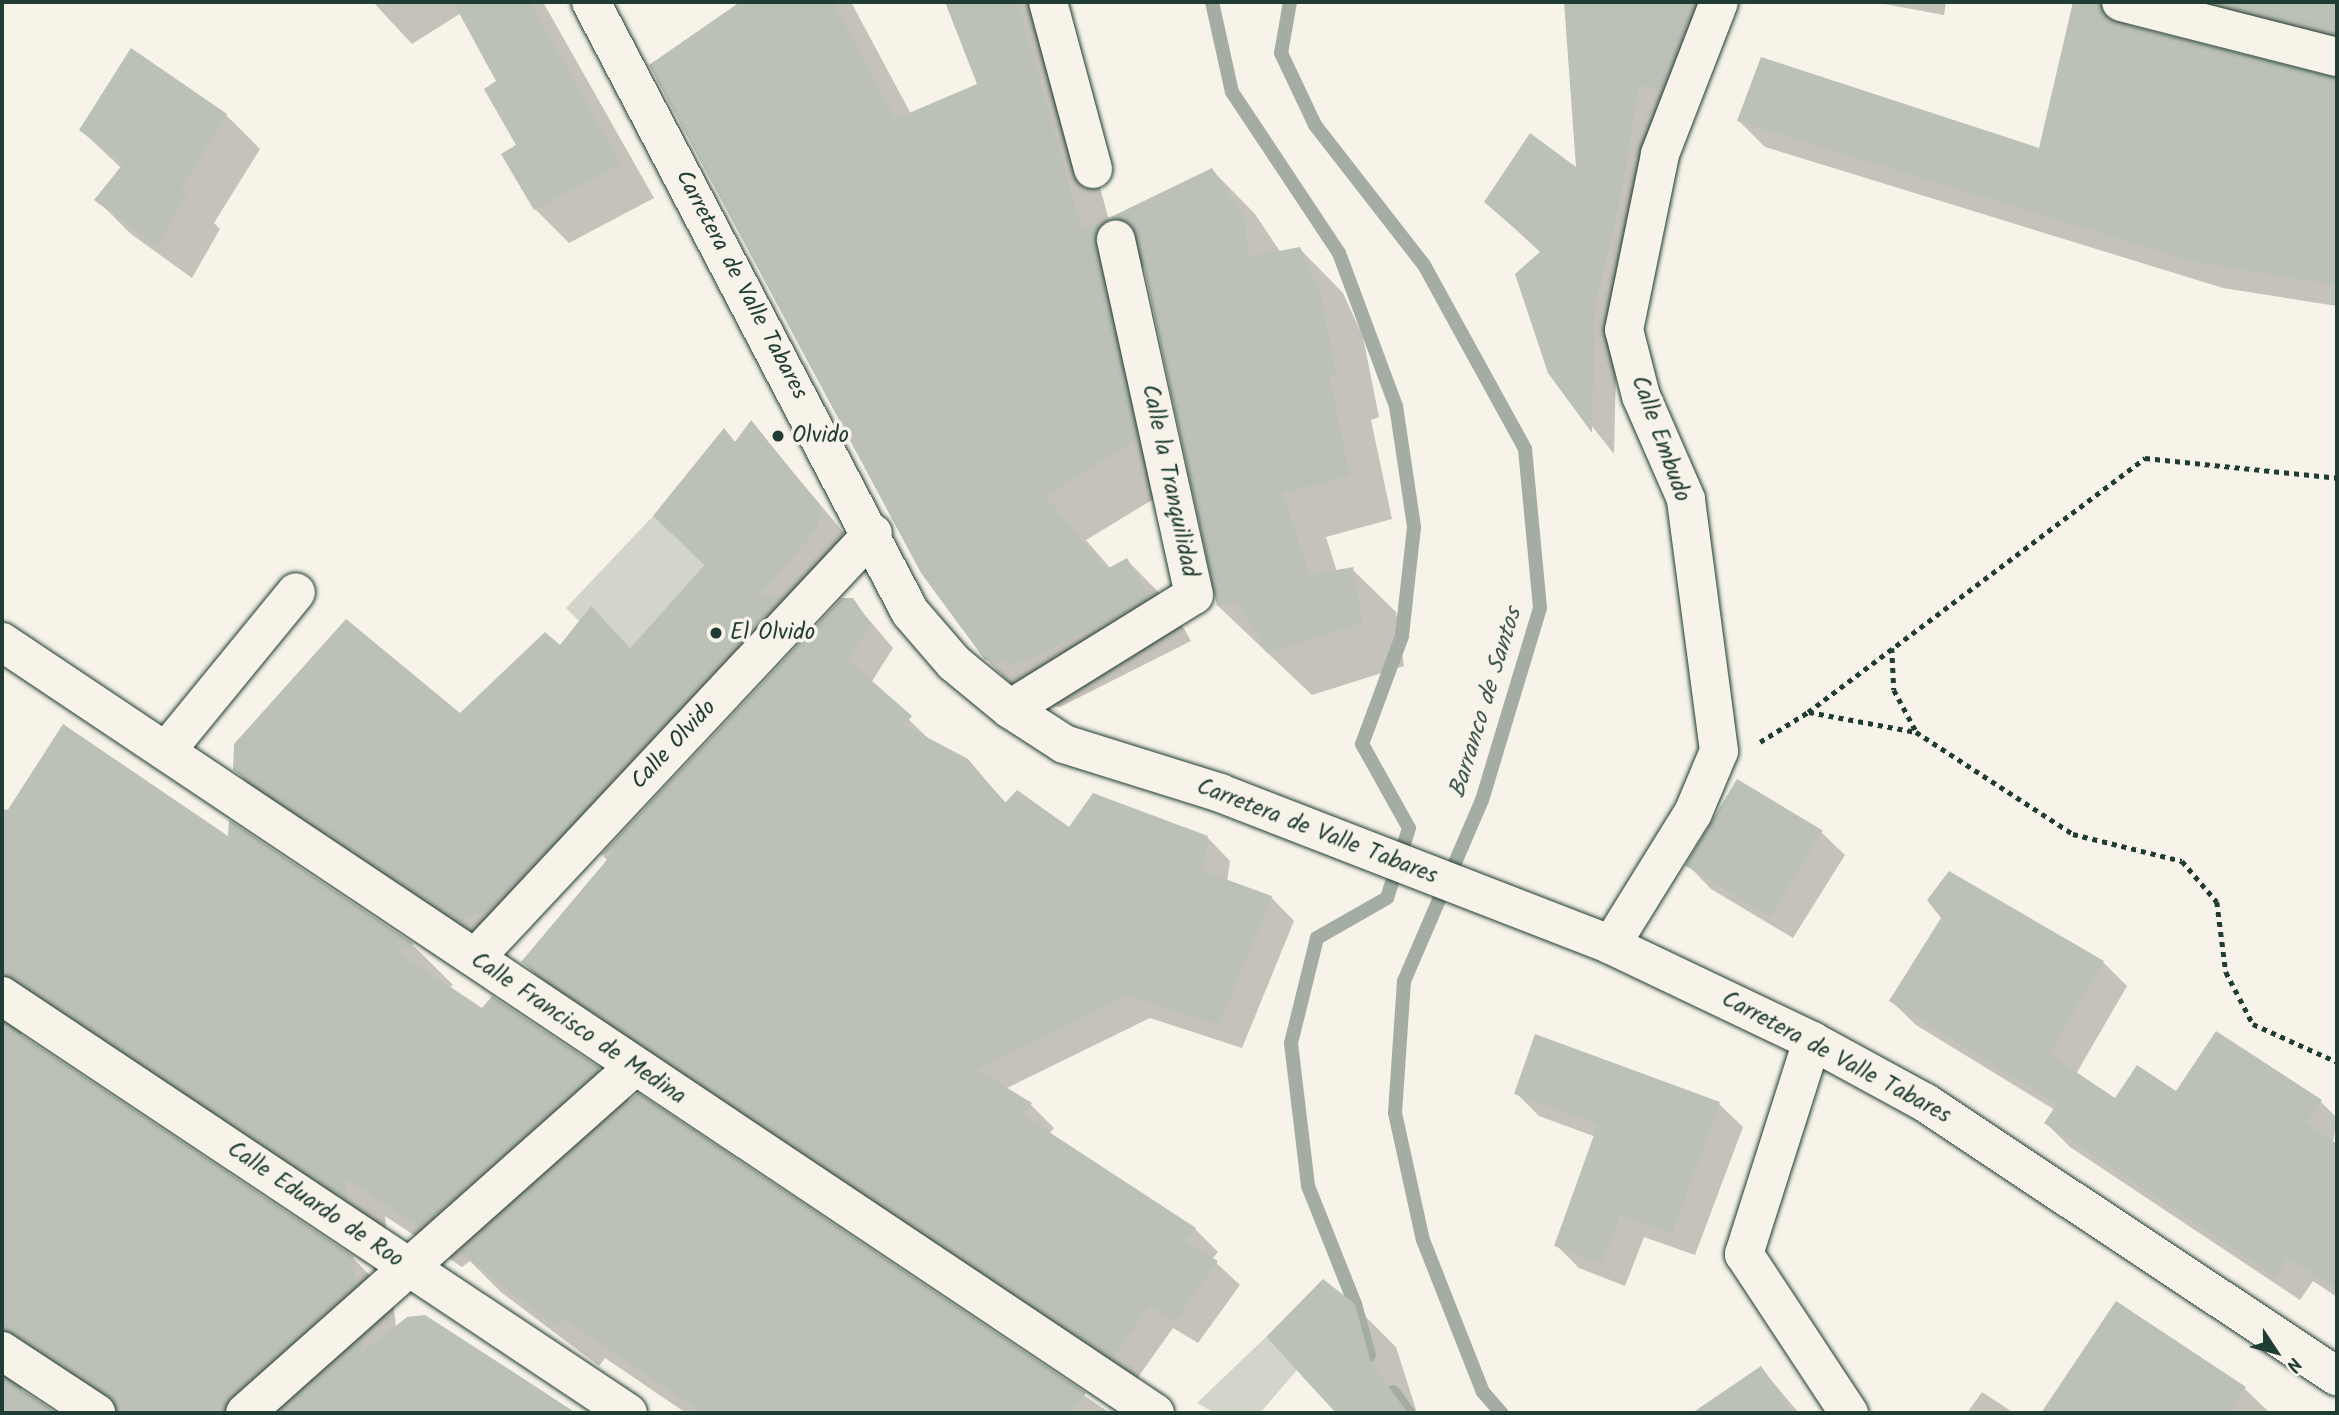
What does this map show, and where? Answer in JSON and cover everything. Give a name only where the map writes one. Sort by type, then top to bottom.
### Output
[{"type":"street","name":"Carretera de Valle Tabares","points":[[591,2],[873,533],[911,612],[954,663],[1010,709],[1064,744],[1220,793],[1611,945],[1812,1041],[1924,1102],[2337,1376]]},
{"type":"street","points":[[1048,2],[1093,169]]},
{"type":"street","name":"Calle Embudo","points":[[1719,2],[1660,154],[1624,330],[1641,396],[1686,499],[1719,751]]},
{"type":"street","points":[[2121,2],[2337,57]]},
{"type":"street","name":"Calle la Tranquilidad","points":[[1010,709],[1194,595],[1116,239]]},
{"type":"street","name":"Calle Olvido","points":[[475,958],[873,533]]},
{"type":"street","points":[[166,751],[296,592]]},
{"type":"street","name":"Calle Francisco de Medina","points":[[2,642],[475,958],[634,1068],[1155,1413]]},
{"type":"street","points":[[1611,945],[1693,813],[1719,751]]},
{"type":"street","name":"Calle Eduardo de Roo","points":[[2,996],[628,1413]]},
{"type":"street","points":[[1812,1041],[1744,1254],[1849,1413]]},
{"type":"street","points":[[245,1413],[634,1068]]},
{"type":"street","points":[[2,1351],[96,1413]]},
{"type":"path","points":[[1719,751],[1750,748],[1808,712],[2145,458],[2337,478]]},
{"type":"path","points":[[1892,648],[1894,690],[1916,732]]},
{"type":"path","points":[[1808,712],[1916,732],[2073,834],[2182,861],[2217,902],[2226,972],[2253,1024],[2337,1062]]},
{"type":"shaded area","points":[[653,516],[704,565],[630,648],[579,621],[566,608]]},
{"type":"shaded area","points":[[1266,1337],[1297,1370],[1260,1413],[1215,1413],[1197,1403]]},
{"type":"building","points":[[453,2],[530,2],[621,164],[534,210],[501,154],[516,145],[484,89],[496,81]]},
{"type":"building","points":[[740,2],[833,2],[895,119],[977,84],[945,2],[1018,2],[1082,231],[1212,168],[1245,218],[1248,257],[1300,247],[1320,292],[1336,374],[1329,376],[1350,476],[1283,493],[1309,575],[1353,567],[1362,623],[1267,653],[1238,602],[1217,606],[1137,234],[1132,224],[1112,218],[1101,223],[1095,244],[1138,439],[1045,496],[1107,569],[1127,558],[1149,597],[1115,618],[1016,664],[985,660],[921,573],[649,65]]},
{"type":"building","points":[[1564,2],[1696,2],[1660,92],[1639,85],[1620,201],[1595,304],[1592,433],[1548,373],[1515,274],[1541,251],[1484,202],[1530,133],[1576,167]]},
{"type":"building","points":[[2073,2],[2100,2],[2105,17],[2116,23],[2337,78],[2337,285],[2195,262],[1737,121],[1761,57],[2039,148]]},
{"type":"building","points":[[2209,2],[2337,2],[2337,34]]},
{"type":"building","points":[[131,48],[227,114],[181,188],[187,193],[157,246],[94,200],[123,164],[79,130]]},
{"type":"building","points":[[751,420],[822,508],[817,529],[759,596],[783,597],[493,907],[460,922],[233,770],[234,744],[346,619],[460,713],[545,632],[560,645],[591,606],[630,648],[704,565],[653,516],[724,428],[735,442]]},
{"type":"building","points":[[842,598],[853,598],[871,624],[848,660],[912,716],[904,725],[968,759],[1005,803],[1017,790],[1069,827],[1093,793],[1208,836],[1203,871],[1272,896],[1219,1025],[1126,995],[976,1069],[1032,1103],[1023,1115],[1196,1228],[1185,1242],[1218,1261],[1175,1321],[1149,1306],[1112,1358],[521,962],[616,849],[600,856]]},
{"type":"building","points":[[63,724],[228,836],[229,820],[414,944],[398,952],[482,1008],[492,996],[600,1068],[420,1228],[345,1178],[347,1200],[14,978],[2,974],[2,819]]},
{"type":"building","points":[[1737,779],[1823,831],[1771,917],[1685,866]]},
{"type":"building","points":[[1949,871],[2104,961],[2049,1054],[2115,1098],[2137,1065],[2176,1091],[2216,1031],[2322,1100],[2306,1123],[2337,1144],[2337,1289],[2288,1258],[2275,1277],[2044,1123],[2057,1104],[1889,1001],[1941,918],[1927,900]]},
{"type":"building","points":[[2,1022],[353,1256],[356,1285],[230,1397],[224,1413],[118,1413],[108,1395],[14,1333],[2,1329]]},
{"type":"building","points":[[1535,1034],[1720,1102],[1672,1233],[1620,1215],[1602,1264],[1554,1246],[1598,1124],[1514,1094]]},
{"type":"building","points":[[638,1093],[1086,1393],[1071,1413],[703,1413],[563,1318],[557,1327],[459,1252]]},
{"type":"building","points":[[1323,1279],[1355,1304],[1371,1363],[1408,1413],[1336,1413],[1266,1337]]},
{"type":"building","points":[[2116,1301],[2246,1387],[2229,1413],[2041,1413]]},
{"type":"building","points":[[425,1315],[576,1413],[278,1413],[361,1339],[362,1353],[407,1317]]},
{"type":"building","points":[[1761,1366],[1794,1413],[1692,1413]]},
{"type":"building","points":[[2,1377],[57,1413],[2,1413]]},
{"type":"waterway","points":[[1212,2],[1232,92],[1339,253],[1396,406],[1414,527],[1402,636],[1362,744],[1409,828],[1387,898],[1317,938],[1291,1043],[1308,1186],[1355,1304],[1369,1355]]},
{"type":"waterway","name":"Barranco de Santos","points":[[1290,2],[1281,53],[1315,125],[1424,265],[1525,449],[1540,608],[1482,800],[1404,981],[1395,1113],[1423,1240],[1483,1392],[1501,1413]]},
{"type":"waterway","points":[[1393,1392],[1408,1413]]},
{"type":"place","name":"Olvido","points":[[778,436]]},
{"type":"place","name":"El Olvido","points":[[716,633]]}]
